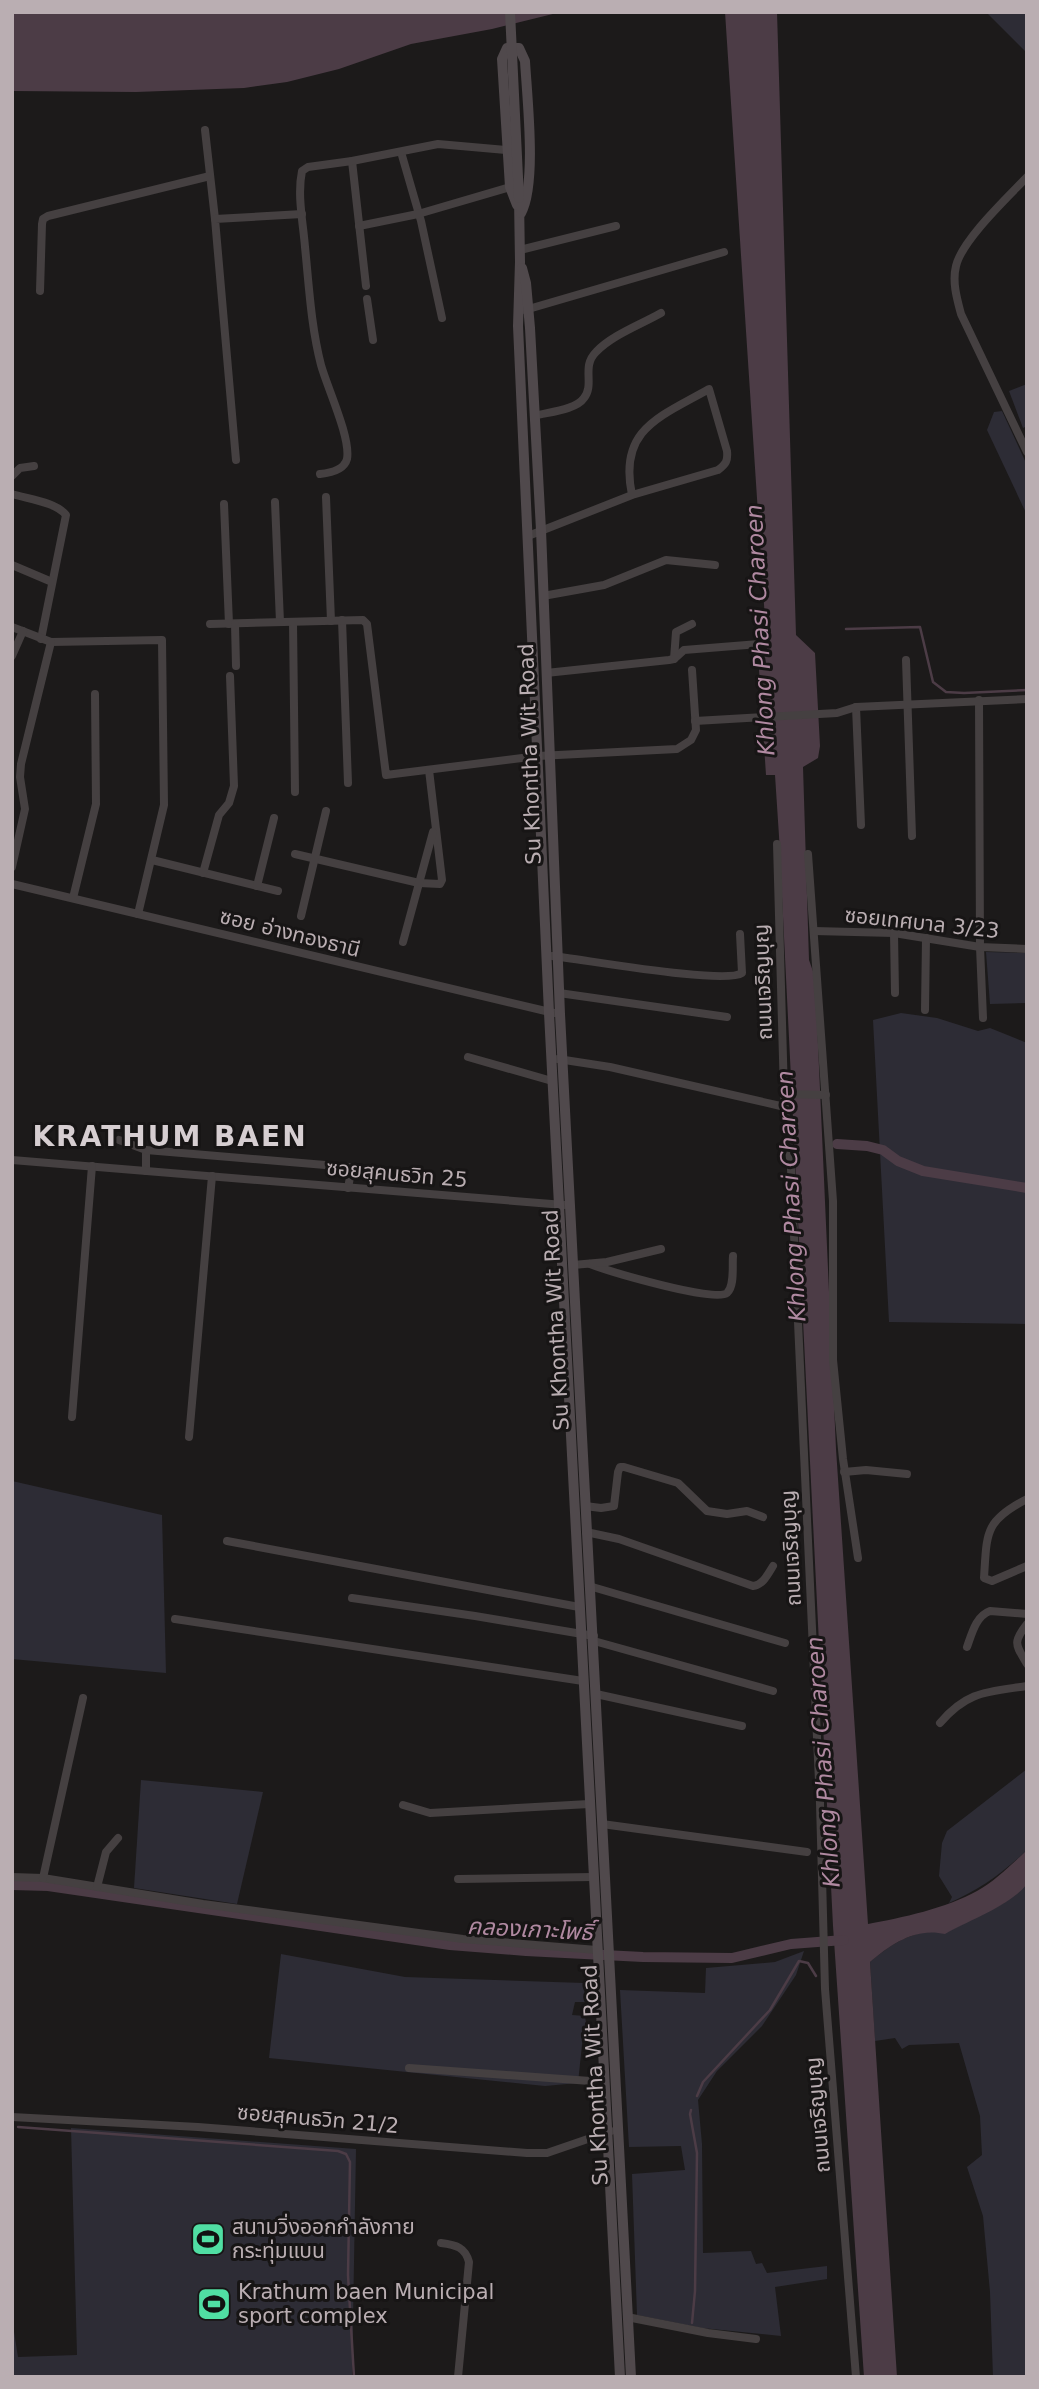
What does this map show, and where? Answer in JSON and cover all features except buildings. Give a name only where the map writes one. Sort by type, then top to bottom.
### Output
[{"type":"main road","name":"Su Khontha Wit Road","points":[[510,12],[520,262],[526,283],[523,310],[525,478],[546,955],[554,1014],[564,1205],[580,1634],[604,2082],[612,2130],[631,2377]]},
{"type":"main road","points":[[514,47],[519,48],[526,61],[530,178],[526,204],[519,213],[510,187],[502,59],[507,48],[514,47]]},
{"type":"main road","name":"Su Khontha Wit Road","points":[[523,310],[538,477],[551,755],[559,993],[554,1014]]},
{"type":"main road","points":[[525,478],[538,477]]},
{"type":"main road","name":"Su Khontha Wit Road","points":[[557,1059],[552,1081],[564,1205],[573,1265],[594,1639],[620,2377]]},
{"type":"street","points":[[205,130],[236,460]]},
{"type":"street","points":[[320,474],[340,468],[347,455],[345,436],[321,365],[312,318],[302,214],[302,171],[309,167],[439,144],[506,150]]},
{"type":"street","points":[[401,152],[442,318]]},
{"type":"street","points":[[352,161],[366,286]]},
{"type":"street","points":[[40,292],[43,219],[210,176]]},
{"type":"street","points":[[1027,177],[965,247],[956,266],[955,290],[961,314],[1027,452]]},
{"type":"street","points":[[359,226],[418,214],[510,187]]},
{"type":"street","points":[[215,219],[302,214]]},
{"type":"street","points":[[520,250],[616,226]]},
{"type":"street","points":[[523,310],[724,252]]},
{"type":"street","points":[[367,299],[373,340]]},
{"type":"street","points":[[534,416],[570,406],[584,398],[588,388],[589,361],[596,352],[605,344],[661,313]]},
{"type":"street","points":[[528,536],[632,495],[718,470],[728,460],[727,451],[709,389],[640,432],[631,454],[632,495]]},
{"type":"street","points":[[12,476],[20,468],[34,466]]},
{"type":"street","points":[[12,494],[64,511],[66,515],[41,639]]},
{"type":"street","points":[[327,498],[331,621]]},
{"type":"street","points":[[275,502],[280,622]]},
{"type":"street","points":[[224,505],[236,666]]},
{"type":"street","points":[[543,596],[604,585],[666,560],[715,565]]},
{"type":"street","points":[[12,565],[52,582]]},
{"type":"street","points":[[210,624],[363,620],[367,624],[386,775],[538,756],[677,749],[693,737],[695,721],[692,670]]},
{"type":"street","points":[[342,621],[348,783]]},
{"type":"street","points":[[293,622],[295,792]]},
{"type":"street","points":[[674,659],[676,632],[692,624]]},
{"type":"street","points":[[12,627],[51,642],[162,640],[165,792],[138,914]]},
{"type":"street","points":[[12,656],[23,631]]},
{"type":"street","points":[[12,867],[25,809],[20,777],[21,764],[51,642]]},
{"type":"street","points":[[546,673],[674,659],[684,650],[759,645]]},
{"type":"street","points":[[906,660],[912,836]]},
{"type":"street","points":[[203,873],[219,815],[229,803],[234,786],[230,676]]},
{"type":"street","points":[[73,898],[96,804],[95,694]]},
{"type":"street","points":[[695,721],[821,715],[856,707],[1027,699]]},
{"type":"street","points":[[979,700],[980,947],[983,1018]]},
{"type":"street","points":[[856,707],[861,825]]},
{"type":"street","points":[[295,854],[419,883],[441,883],[429,770]]},
{"type":"street","points":[[302,916],[326,811]]},
{"type":"street","points":[[257,886],[274,818]]},
{"type":"street","points":[[403,942],[435,826]]},
{"type":"street","name":"ถนนเจริญบุญ","points":[[777,844],[787,1094],[785,1107],[791,1183],[817,1748],[825,1989],[856,2377]]},
{"type":"street","points":[[808,854],[835,1228],[833,1360],[844,1472],[858,1558]]},
{"type":"street","points":[[152,860],[278,891]]},
{"type":"street","name":"ซอย อ่างทองธานี","points":[[12,884],[554,1014]]},
{"type":"street","name":"ซอยเทศบาล 3/23","points":[[814,931],[894,933],[980,947],[1027,949]]},
{"type":"street","points":[[894,933],[895,993]]},
{"type":"street","points":[[546,955],[694,974],[740,976],[740,934]]},
{"type":"street","points":[[925,1010],[926,937]]},
{"type":"street","points":[[559,993],[727,1017]]},
{"type":"street","points":[[468,1057],[552,1081]]},
{"type":"street","points":[[557,1059],[610,1067],[785,1107]]},
{"type":"street","points":[[787,1094],[824,1094]]},
{"type":"street","points":[[119,1140],[146,1150],[349,1167],[351,1172],[348,1188]]},
{"type":"street","points":[[146,1150],[146,1171]]},
{"type":"street","name":"ซอยสุคนธวิท 25","points":[[12,1160],[564,1205]]},
{"type":"street","points":[[72,1417],[92,1166]]},
{"type":"street","points":[[189,1437],[212,1176]]},
{"type":"street","points":[[573,1265],[661,1249]]},
{"type":"street","points":[[590,1264],[680,1289],[723,1295],[732,1285],[733,1256]]},
{"type":"street","points":[[585,1506],[614,1506],[618,1472],[620,1467],[624,1467],[678,1483],[707,1511],[727,1514],[747,1511],[763,1517]]},
{"type":"street","points":[[844,1472],[866,1470],[906,1474]]},
{"type":"street","points":[[1027,1499],[1006,1510],[990,1528],[984,1578],[992,1581],[1027,1566]]},
{"type":"street","points":[[586,1532],[619,1539],[754,1586],[759,1586],[773,1566]]},
{"type":"street","points":[[227,1541],[579,1606]]},
{"type":"street","points":[[589,1586],[785,1643]]},
{"type":"street","points":[[352,1598],[580,1634],[773,1690]]},
{"type":"street","points":[[967,1647],[977,1621],[985,1612],[1027,1614]]},
{"type":"street","points":[[175,1619],[583,1681]]},
{"type":"street","points":[[1027,1624],[1016,1641],[1027,1664]]},
{"type":"street","points":[[940,1723],[952,1709],[966,1699],[987,1692],[1027,1686]]},
{"type":"street","points":[[596,1694],[742,1726]]},
{"type":"street","points":[[43,1878],[83,1698]]},
{"type":"street","points":[[403,1805],[430,1813],[589,1804]]},
{"type":"street","points":[[602,1824],[807,1852]]},
{"type":"street","points":[[97,1887],[106,1852],[118,1838]]},
{"type":"street","points":[[12,1877],[43,1878],[203,1904],[463,1939],[597,1950]]},
{"type":"street","points":[[458,1879],[593,1877]]},
{"type":"street","points":[[409,2068],[604,2082]]},
{"type":"street","name":"ซอยสุคนธวิท 21/2","points":[[12,2116],[198,2127],[527,2153],[547,2153],[612,2130]]},
{"type":"street","points":[[442,2243],[462,2248],[469,2262],[458,2377]]},
{"type":"street","points":[[627,2317],[708,2333],[756,2339]]},
{"type":"shaded area","points":[[12,12],[561,12],[492,29],[411,44],[339,69],[287,82],[244,88],[136,92],[12,91]]},
{"type":"shaded area","points":[[725,12],[777,12],[796,635],[815,653],[820,746],[818,758],[803,767],[809,960],[815,977],[836,1449],[868,1924],[924,1912],[965,1897],[990,1882],[1027,1850],[1027,1884],[1020,1892],[989,1912],[945,1934],[924,1933],[904,1939],[870,1962],[897,2377],[864,2377],[833,1926],[779,836],[775,775],[766,775],[759,670],[767,650]]},
{"type":"shaded area","points":[[986,12],[1027,12],[1027,53]]},
{"type":"shaded area","points":[[1027,384],[1027,426],[1023,428],[1009,391]]},
{"type":"shaded area","points":[[1002,411],[1027,465],[1027,515],[987,430],[994,412]]},
{"type":"shaded area","points":[[986,952],[1025,953],[1027,1003],[990,1004]]},
{"type":"shaded area","points":[[901,1013],[937,1018],[978,1031],[990,1028],[1027,1043],[1027,1324],[889,1322],[873,1020]]},
{"type":"shaded area","points":[[12,1481],[162,1515],[166,1673],[12,1659]]},
{"type":"shaded area","points":[[1027,1769],[1027,1850],[990,1880],[949,1903],[952,1897],[939,1876],[942,1843],[947,1831]]},
{"type":"shaded area","points":[[141,1780],[263,1792],[237,1904],[134,1888]]},
{"type":"shaded area","points":[[1027,1884],[1027,2377],[993,2377],[990,2292],[983,2216],[967,2167],[982,2155],[980,2116],[959,2043],[909,2045],[902,2049],[895,2038],[875,2041],[870,1962],[905,1938],[924,1932],[945,1933],[1004,1903]]},
{"type":"shaded area","points":[[804,1951],[796,1975],[762,2026],[717,2071],[698,2100],[702,2144],[703,2253],[751,2251],[756,2264],[762,2263],[767,2273],[827,2266],[827,2279],[775,2287],[781,2336],[702,2328],[637,2315],[632,2174],[685,2170],[681,2146],[629,2147],[620,1990],[705,1993],[706,1968],[775,1962]]},
{"type":"shaded area","points":[[281,1954],[405,1977],[584,1983],[585,2002],[575,2002],[572,2015],[585,2016],[587,2030],[583,2035],[578,2083],[545,2086],[269,2058]]},
{"type":"shaded area","name":"Krathum baen Municipal sport complex","points":[[71,2128],[356,2149],[352,2377],[12,2377],[12,2319],[18,2357],[77,2355]]},
{"type":"waterway","points":[[846,629],[920,627],[933,682],[946,692],[1027,690]]},
{"type":"waterway","points":[[837,1144],[883,1150],[898,1161],[923,1171],[1027,1188]]},
{"type":"waterway","name":"คลองเกาะโพธิ์","points":[[12,1885],[48,1886],[450,1945],[526,1951],[732,1958],[791,1944],[844,1940]]},
{"type":"waterway","points":[[697,2096],[703,2082],[770,2010],[799,1961],[808,1963],[816,1976]]},
{"type":"waterway","points":[[691,2110],[697,2153],[692,2323]]},
{"type":"waterway","points":[[18,2127],[338,2151],[346,2154],[350,2162],[348,2275],[354,2377]]},
{"type":"place","name":"สนามวิ่งออกกำลังกาย กระทุ่มแบน","points":[[208,2239]]},
{"type":"place","name":"Krathum baen Municipal sport complex","points":[[214,2304]]},
{"type":"district","name":"KRATHUM BAEN","points":[[170,1136]]},
{"type":"water label","name":"Khlong Phasi Charoen","points":[[760,630]]},
{"type":"water label","name":"Khlong Phasi Charoen","points":[[791,1196]]},
{"type":"water label","name":"Khlong Phasi Charoen","points":[[823,1762]]}]
